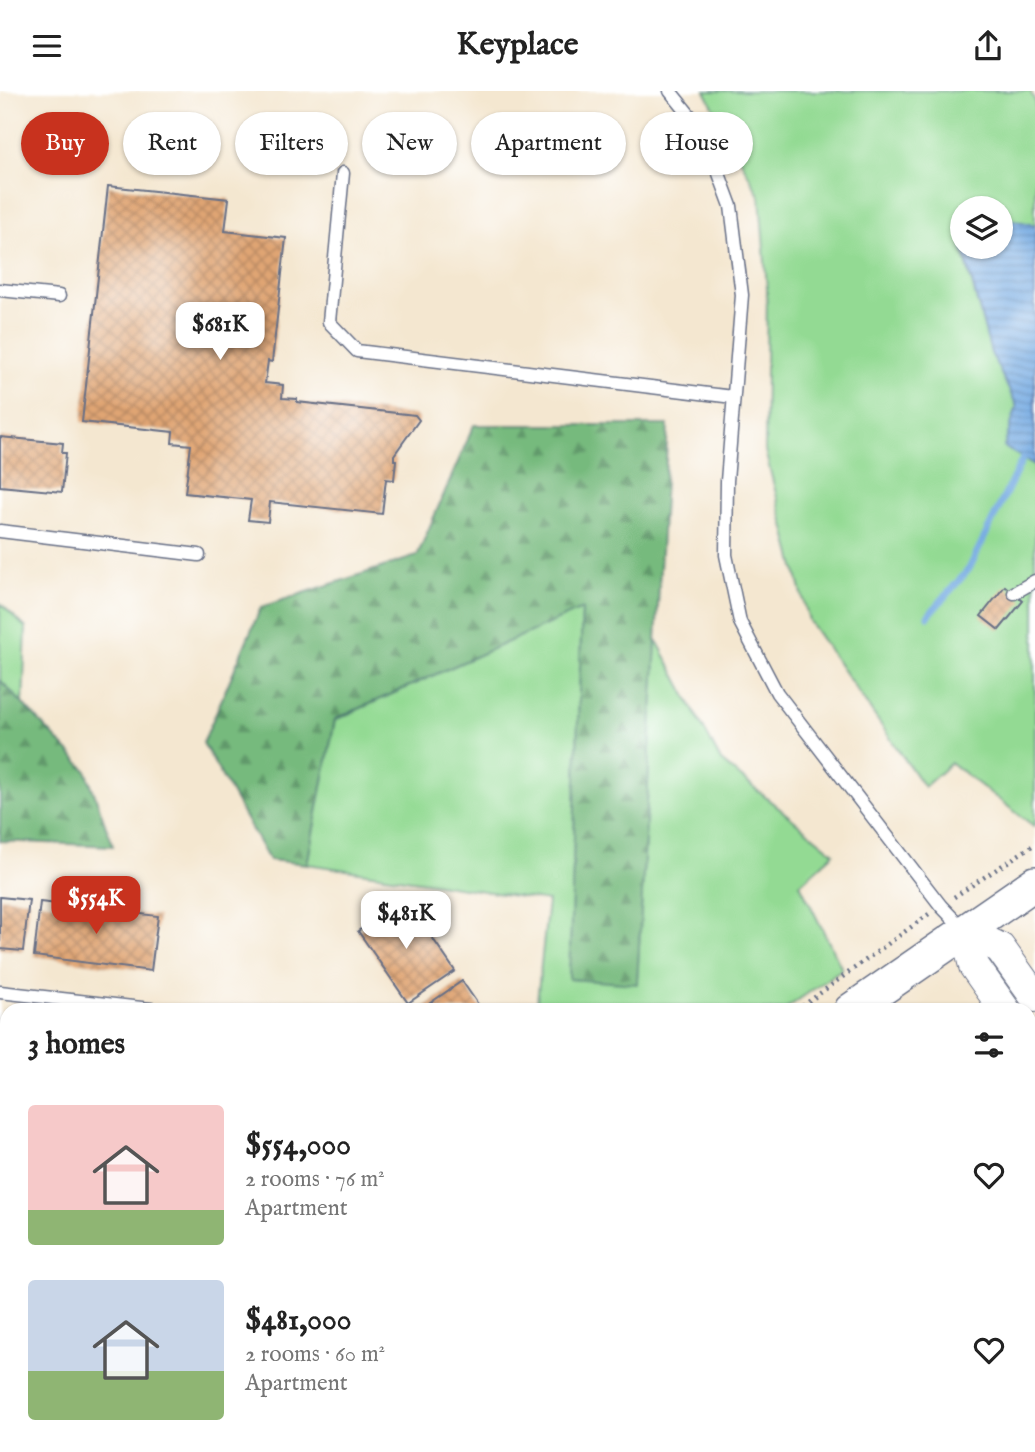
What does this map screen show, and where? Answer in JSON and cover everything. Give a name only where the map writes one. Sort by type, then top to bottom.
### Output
[{"type":"main road","points":[[861,1003],[1035,883]]},
{"type":"street","points":[[965,931],[1000,948],[1035,997]]},
{"type":"street","points":[[965,931],[974,966],[1000,1003]]},
{"type":"lane","points":[[670,91],[704,133],[731,206],[742,295],[727,481],[726,555],[740,622],[777,693],[941,906],[965,931]]},
{"type":"lane","points":[[343,175],[329,322],[357,351],[733,397]]},
{"type":"lane","points":[[0,290],[59,296]]},
{"type":"lane","points":[[0,531],[199,555]]},
{"type":"lane","points":[[1014,593],[1035,582]]},
{"type":"lane","points":[[0,992],[97,1003]]},
{"type":"path","points":[[974,884],[1035,844]]},
{"type":"path","points":[[806,1003],[904,931]]},
{"type":"green space","points":[[705,91],[1030,91],[1035,101],[1035,225],[1013,220],[1013,196],[950,196],[950,259],[965,259],[991,353],[1017,406],[1005,447],[1035,465],[1035,827],[951,763],[924,787],[809,621],[765,451],[767,289],[760,197],[749,175],[753,175],[753,112],[716,112]]},
{"type":"green space","points":[[474,425],[668,425],[637,984],[569,979],[582,609],[335,719],[307,864],[269,860],[203,743],[261,607],[417,556]]},
{"type":"green space","points":[[0,603],[26,628],[23,704],[0,680]]},
{"type":"green space","points":[[582,608],[569,979],[637,983],[656,639],[721,761],[834,853],[800,884],[842,969],[794,1003],[537,1003],[548,901],[307,864],[335,720]]},
{"type":"green space","points":[[0,680],[86,770],[113,846],[0,841]]},
{"type":"water","points":[[1013,220],[1035,225],[1035,465],[1004,447],[1017,406],[991,353],[966,259],[1013,259]]},
{"type":"building","points":[[108,186],[229,199],[225,231],[286,238],[272,362],[268,361],[265,383],[283,385],[282,398],[297,399],[297,402],[415,415],[419,420],[394,455],[394,480],[386,479],[382,514],[270,502],[268,522],[248,520],[251,500],[185,493],[191,445],[172,443],[173,432],[82,422]]},
{"type":"building","points":[[0,437],[63,443],[62,453],[66,453],[62,492],[0,486]]},
{"type":"building","points":[[1005,586],[1023,601],[999,630],[981,616]]},
{"type":"building","points":[[0,897],[29,900],[23,951],[0,949]]},
{"type":"building","points":[[405,898],[455,971],[408,1003],[358,931]]},
{"type":"building","points":[[40,902],[158,916],[151,971],[34,956]]},
{"type":"building","points":[[462,981],[477,1003],[430,1003]]},
{"type":"waterway","points":[[928,616],[969,569],[1023,458]]}]
